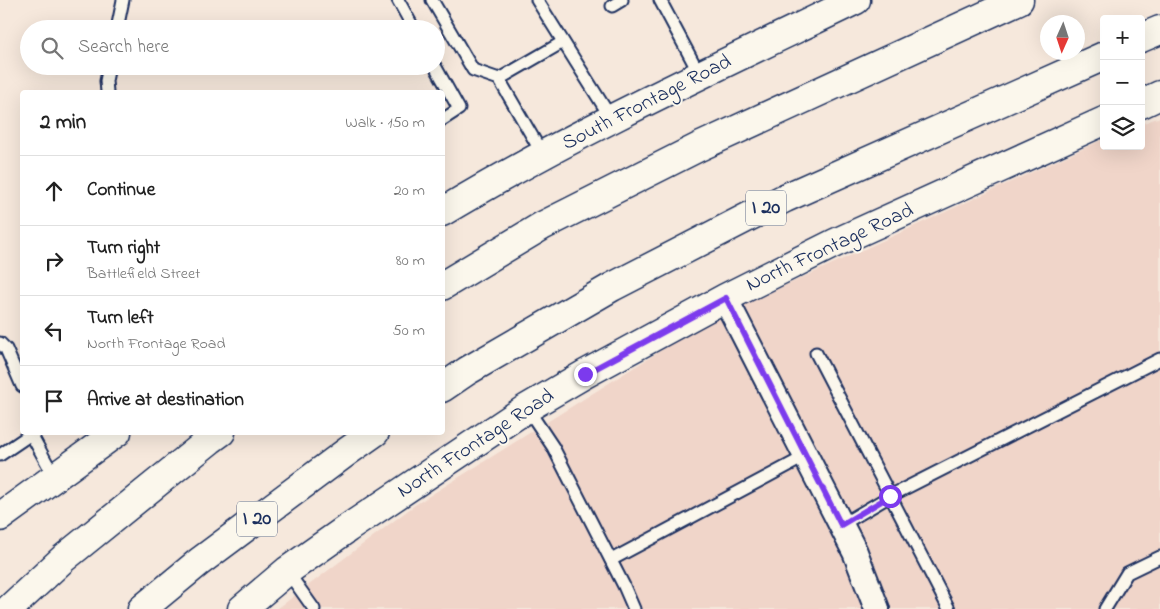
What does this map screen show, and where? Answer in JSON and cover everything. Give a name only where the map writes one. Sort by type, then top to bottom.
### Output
[{"type":"main road","name":"South Frontage Road","points":[[445,210],[611,118],[856,0]]},
{"type":"main road","points":[[445,284],[542,226],[699,147],[1019,0]]},
{"type":"main road","points":[[1145,36],[1160,30]]},
{"type":"main road","name":"I 20","points":[[445,386],[467,371],[612,286],[785,198],[1100,58]]},
{"type":"main road","points":[[1145,102],[1160,95]]},
{"type":"main road","name":"North Frontage Road","points":[[242,609],[287,572],[348,528],[527,408],[585,374],[726,298],[835,243],[1100,123]]},
{"type":"main road","points":[[9,609],[64,558],[217,435]]},
{"type":"main road","name":"I 20","points":[[142,609],[198,562],[371,435]]},
{"type":"main road","points":[[0,517],[55,478],[106,436]]},
{"type":"street","points":[[726,298],[841,525],[877,609]]},
{"type":"lane","points":[[119,20],[123,0]]},
{"type":"lane","points":[[398,0],[409,20]]},
{"type":"lane","points":[[432,0],[444,20]]},
{"type":"lane","points":[[537,0],[611,118]]},
{"type":"lane","points":[[660,0],[700,76]]},
{"type":"lane","points":[[445,22],[473,70],[499,80],[543,155]]},
{"type":"lane","points":[[499,80],[563,42]]},
{"type":"lane","points":[[107,75],[107,90]]},
{"type":"lane","points":[[440,75],[459,109],[445,118]]},
{"type":"lane","points":[[0,344],[6,349],[20,381]]},
{"type":"lane","points":[[816,353],[949,609]]},
{"type":"lane","points":[[841,525],[890,496],[1160,359]]},
{"type":"lane","points":[[527,408],[553,448],[634,609]]},
{"type":"lane","points":[[0,455],[28,435]]},
{"type":"lane","points":[[32,435],[55,478]]},
{"type":"lane","points":[[611,560],[806,456]]},
{"type":"lane","points":[[1105,609],[1127,573],[1160,557]]},
{"type":"lane","points":[[287,572],[314,609]]},
{"type":"shaded area","points":[[1160,117],[1160,609],[277,609],[415,505],[708,321],[1100,141],[1100,150],[1145,150],[1145,123]]},
{"type":"route","points":[[585,374],[726,298],[841,525],[890,496]]}]
